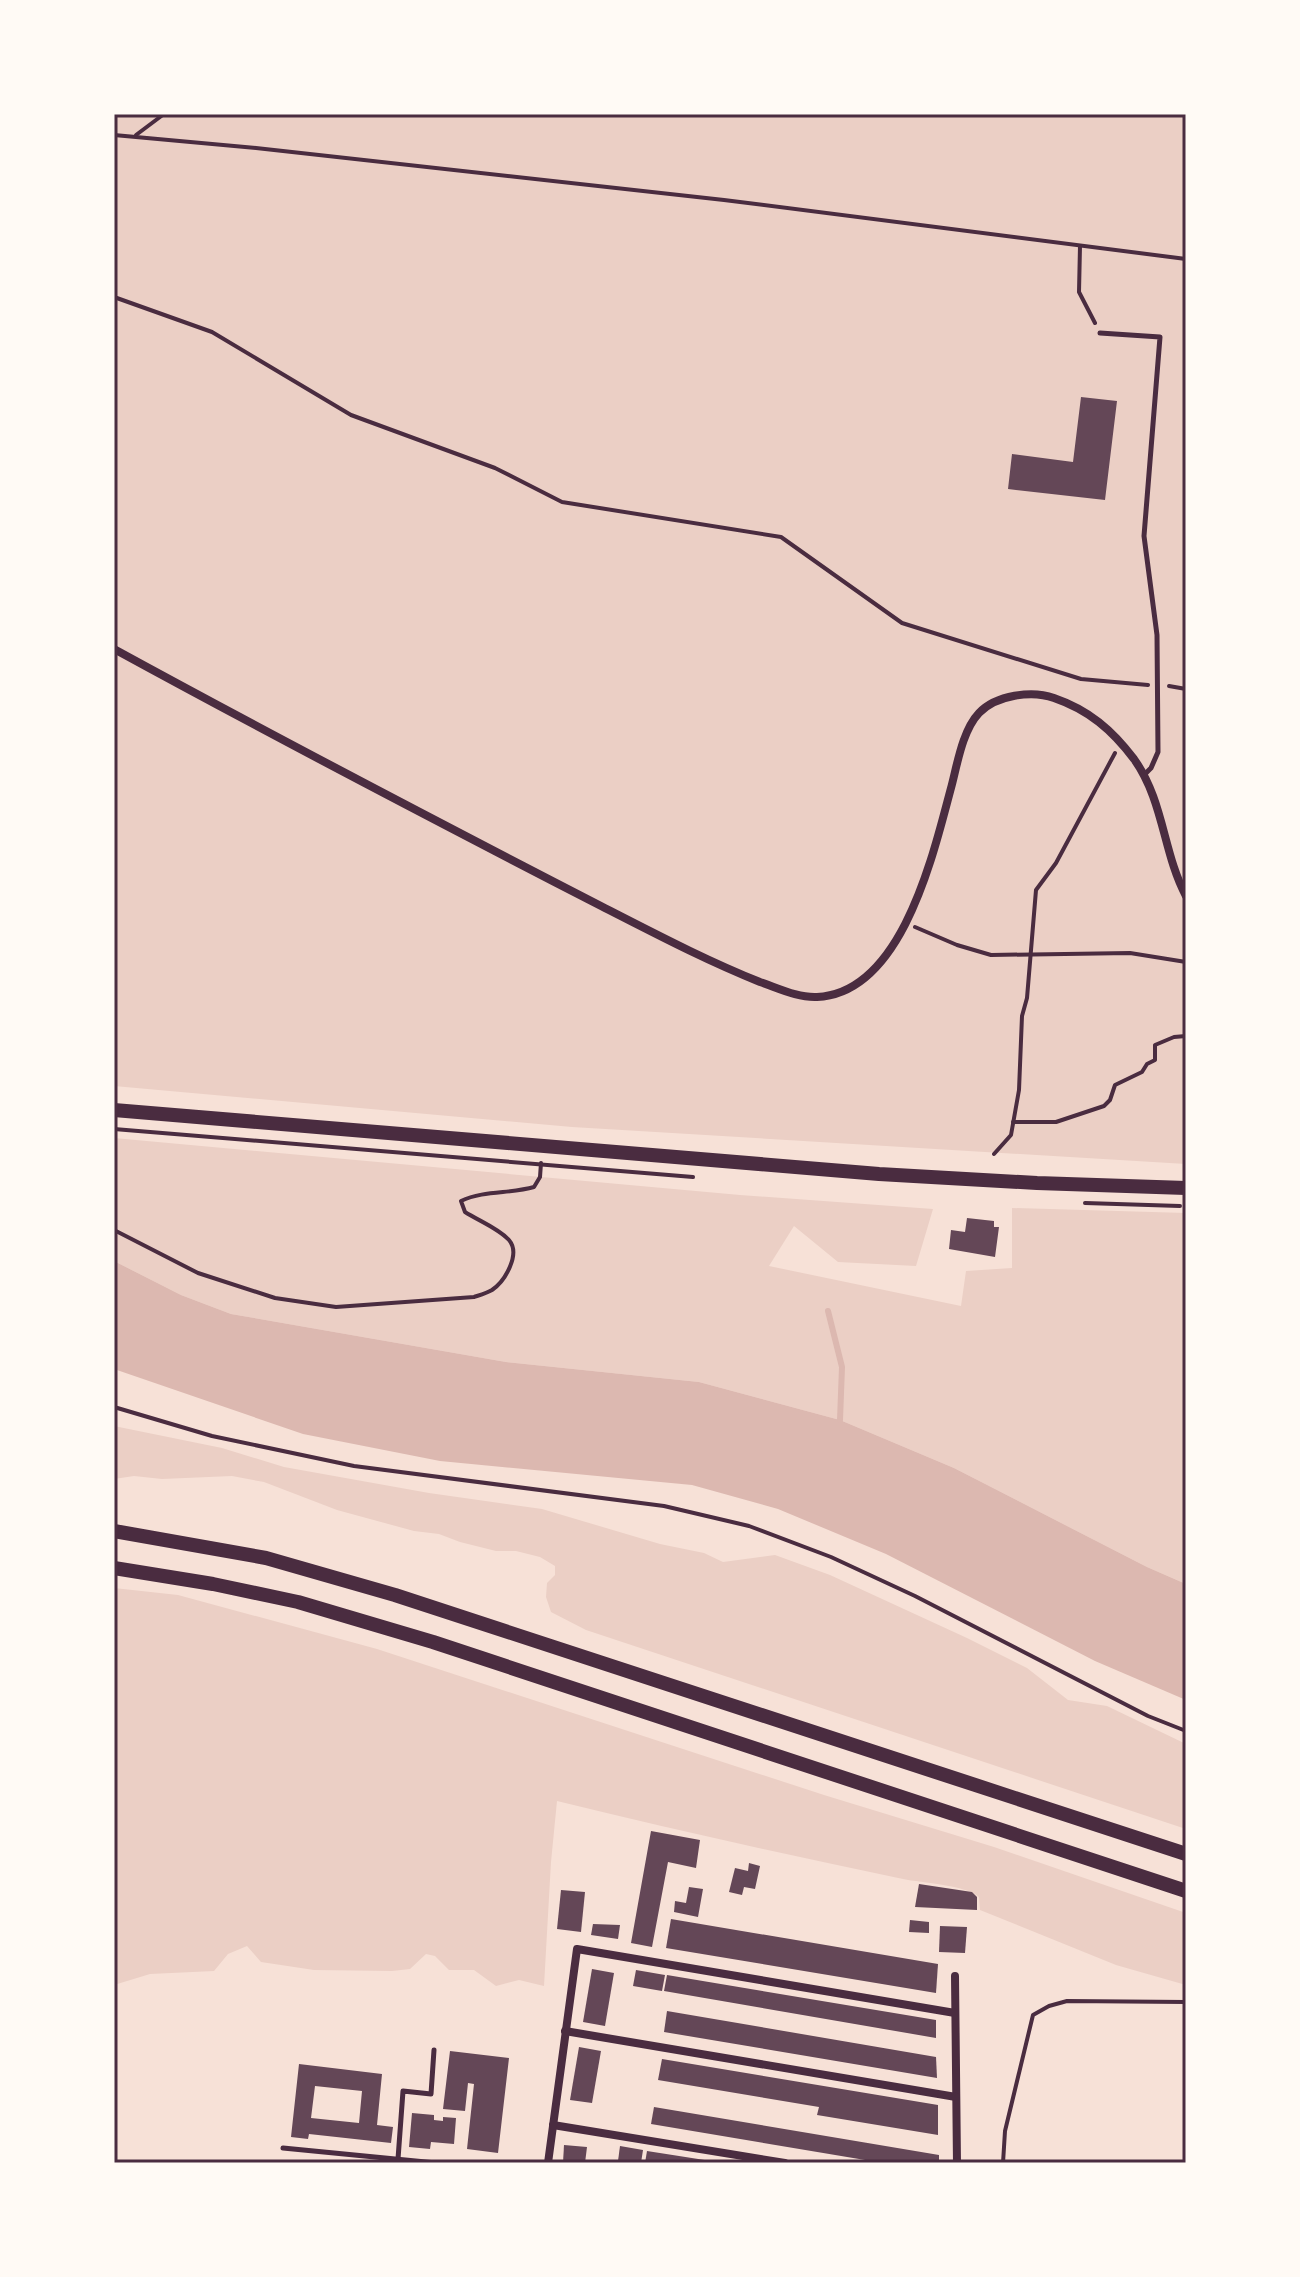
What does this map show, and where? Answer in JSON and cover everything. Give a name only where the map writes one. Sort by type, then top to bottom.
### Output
[{"type":"main road","points":[[114,1110],[879,1174],[1186,1188]]},
{"type":"main road","points":[[114,1531],[266,1558],[395,1595],[1186,1854]]},
{"type":"main road","points":[[114,1568],[298,1602],[433,1642],[1186,1891]]},
{"type":"street","points":[[114,649],[329,766],[699,956],[786,992],[812,998],[838,995],[858,983],[883,961],[905,923],[929,868],[962,744],[979,713],[1018,694],[1043,694],[1079,707],[1109,728],[1144,776],[1158,807],[1186,896]]},
{"type":"street","points":[[548,2163],[577,1949],[955,2013]]},
{"type":"street","points":[[955,1976],[957,2163]]},
{"type":"street","points":[[565,2031],[956,2097]]},
{"type":"street","points":[[553,2125],[785,2163]]},
{"type":"lane","points":[[1100,333],[1160,337],[1144,536],[1155,609],[1158,752],[1144,776]]},
{"type":"lane","points":[[398,2159],[403,2091],[431,2094],[434,2050]]},
{"type":"lane","points":[[283,2148],[436,2163]]},
{"type":"path","points":[[134,136],[164,114]]},
{"type":"path","points":[[114,135],[724,200],[1186,259]]},
{"type":"path","points":[[1080,246],[1079,292],[1100,333]]},
{"type":"path","points":[[114,297],[212,332],[351,415],[495,468],[562,502],[781,537],[902,623],[1081,679],[1186,689]]},
{"type":"path","points":[[1175,686],[1186,681]]},
{"type":"path","points":[[994,1154],[1011,1135],[1019,1090],[1022,1016],[1027,998],[1036,890],[1056,863],[1121,744]]},
{"type":"path","points":[[905,923],[991,955],[1130,953],[1186,962]]},
{"type":"path","points":[[1013,1122],[1056,1122],[1104,1106],[1110,1100],[1115,1085],[1142,1072],[1147,1064],[1155,1060],[1155,1045],[1186,1036]]},
{"type":"path","points":[[114,1230],[198,1273],[275,1298],[336,1307],[474,1297],[500,1283],[509,1269],[513,1249],[510,1241],[465,1212],[461,1201],[482,1194],[516,1192],[534,1187],[540,1177],[543,1147]]},
{"type":"path","points":[[114,1407],[212,1436],[354,1466],[664,1506],[749,1526],[831,1557],[915,1596],[1148,1716],[1186,1731]]},
{"type":"path","points":[[1003,2163],[1005,2131],[1033,2015],[1067,2001],[1186,2002]]},
{"type":"shaded area","points":[[114,114],[1186,114],[1186,1164],[572,1127],[114,1086]]},
{"type":"shaded area","points":[[114,1138],[740,1195],[933,1209],[916,1266],[838,1262],[794,1226],[769,1266],[961,1306],[966,1271],[1012,1268],[1012,1208],[1186,1213],[1186,1584],[954,1468],[840,1420],[699,1382],[506,1362],[231,1314],[181,1295],[114,1261]]},
{"type":"shaded area","points":[[114,1261],[181,1295],[231,1314],[506,1362],[699,1382],[840,1420],[954,1468],[1186,1584],[1186,1700],[1095,1661],[886,1554],[778,1509],[692,1485],[440,1461],[303,1434],[114,1369]]},
{"type":"shaded area","points":[[114,1426],[222,1448],[284,1467],[542,1509],[660,1544],[704,1553],[723,1562],[775,1555],[830,1575],[1027,1668],[1068,1700],[1107,1706],[1186,1744],[1186,1829],[586,1630],[551,1612],[546,1597],[547,1583],[555,1575],[555,1566],[540,1557],[516,1551],[496,1551],[439,1534],[414,1531],[337,1510],[264,1482],[232,1476],[162,1479],[134,1476],[114,1479]]},
{"type":"shaded area","points":[[114,1588],[178,1595],[377,1649],[824,1795],[994,1847],[1186,1913],[1186,1985],[1116,1965],[980,1910],[979,1897],[964,1890],[816,1861],[557,1801],[544,1986],[519,1980],[496,1986],[474,1970],[449,1970],[435,1956],[426,1954],[410,1969],[314,1970],[261,1962],[247,1946],[228,1954],[214,1971],[150,1974],[114,1985]]},
{"type":"building","points":[[1081,397],[1117,401],[1105,500],[1008,489],[1012,454],[1073,462]]},
{"type":"building","points":[[967,1218],[994,1221],[994,1227],[999,1227],[995,1257],[949,1249],[951,1230],[965,1232]]},
{"type":"building","points":[[651,1831],[700,1840],[696,1868],[668,1862],[652,1947],[631,1943]]},
{"type":"building","points":[[749,1863],[760,1866],[755,1889],[744,1887],[742,1895],[729,1892],[735,1868],[748,1871]]},
{"type":"building","points":[[919,1884],[972,1892],[977,1897],[977,1910],[915,1907]]},
{"type":"building","points":[[689,1887],[703,1889],[698,1917],[674,1912],[675,1901],[686,1903]]},
{"type":"building","points":[[561,1890],[585,1892],[581,1932],[557,1929]]},
{"type":"building","points":[[671,1919],[938,1964],[936,1993],[666,1948]]},
{"type":"building","points":[[910,1920],[929,1922],[929,1933],[909,1932]]},
{"type":"building","points":[[593,1924],[620,1925],[618,1939],[591,1935]]},
{"type":"building","points":[[940,1926],[967,1927],[965,1953],[939,1952]]},
{"type":"building","points":[[592,1969],[614,1973],[605,2026],[583,2022]]},
{"type":"building","points":[[636,1970],[665,1975],[662,1991],[633,1986]]},
{"type":"building","points":[[667,1975],[936,2020],[936,2038],[664,1991]]},
{"type":"building","points":[[667,2011],[936,2057],[937,2078],[664,2032]]},
{"type":"building","points":[[579,2047],[601,2051],[592,2103],[570,2100]]},
{"type":"building","points":[[450,2051],[509,2058],[498,2153],[467,2149],[474,2084],[468,2083],[465,2111],[443,2109]]},
{"type":"building","points":[[662,2059],[938,2105],[938,2135],[817,2115],[819,2107],[658,2080]]},
{"type":"building","points":[[299,2064],[382,2074],[377,2125],[393,2127],[391,2143],[309,2134],[308,2139],[291,2137]],"holes":[[[315,2086],[362,2091],[359,2123],[311,2118]]]},
{"type":"building","points":[[654,2107],[939,2155],[939,2163],[883,2163],[651,2124]]},
{"type":"building","points":[[412,2113],[434,2115],[434,2120],[456,2118],[454,2144],[431,2142],[430,2149],[409,2147]]},
{"type":"building","points":[[564,2145],[587,2147],[585,2163],[563,2163]]},
{"type":"building","points":[[620,2146],[643,2150],[641,2163],[618,2161]]},
{"type":"building","points":[[647,2151],[711,2161],[711,2163],[645,2163]]},
{"type":"waterway","points":[[828,1311],[842,1367],[840,1420]]}]
